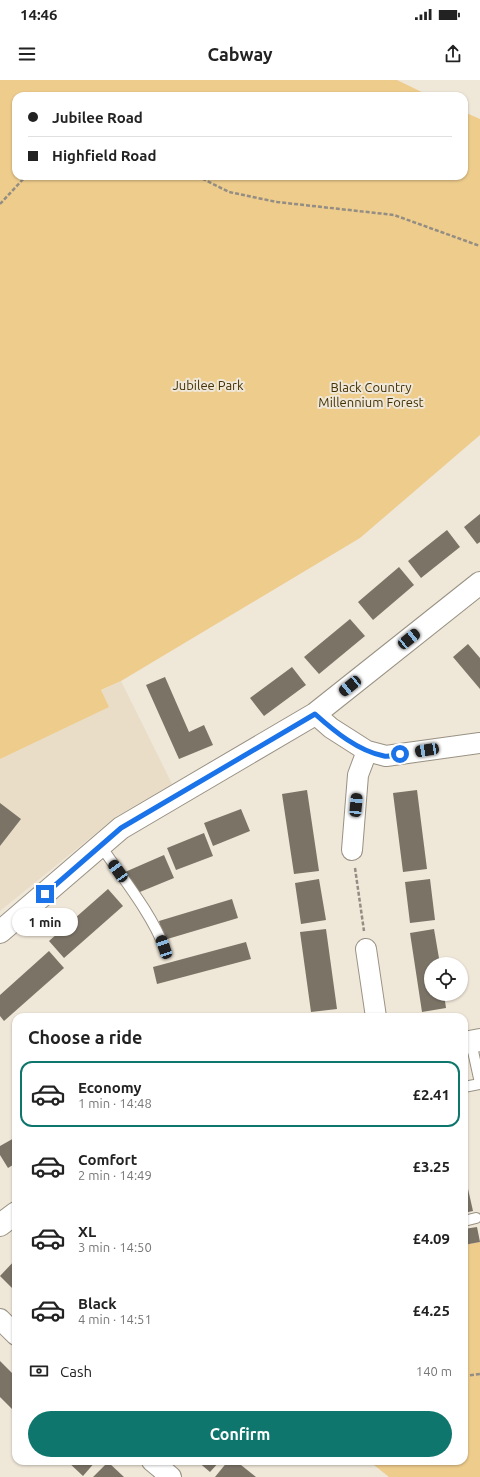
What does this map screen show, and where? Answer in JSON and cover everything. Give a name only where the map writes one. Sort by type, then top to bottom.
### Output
[{"type":"street","points":[[0,932],[121,828],[315,714],[480,583]]},
{"type":"street","points":[[315,714],[331,728],[367,751],[386,756],[480,743]]},
{"type":"street","points":[[352,850],[358,775],[367,751]]},
{"type":"street","points":[[366,949],[375,1013]]},
{"type":"street","points":[[0,1225],[12,1216]]},
{"type":"street","points":[[0,1319],[12,1331]]},
{"type":"street","points":[[156,1465],[170,1477]]},
{"type":"lane","points":[[100,846],[159,934],[164,947]]},
{"type":"lane","points":[[468,1086],[480,1083],[472,1041]]},
{"type":"lane","points":[[468,1220],[476,1218]]},
{"type":"path","points":[[0,204],[22,180]]},
{"type":"path","points":[[205,180],[228,192],[277,202],[394,215],[480,246]]},
{"type":"path","points":[[352,850],[366,949]]},
{"type":"path","points":[[468,1376],[480,1374]]},
{"type":"shaded area","points":[[121,681],[172,784],[117,816],[0,911],[0,739]]},
{"type":"green space","name":"Jubilee Park","points":[[0,80],[397,80],[422,92],[12,92],[12,180],[468,180],[468,114],[480,119],[480,435],[360,538],[121,681],[101,690],[109,707],[0,759]]},
{"type":"green space","points":[[480,1242],[480,1477],[389,1477],[374,1465],[468,1465],[468,1244]]},
{"type":"building","points":[[480,514],[480,542],[477,544],[464,527]]},
{"type":"building","points":[[447,530],[460,547],[421,578],[408,561]]},
{"type":"building","points":[[399,567],[414,585],[373,620],[358,602]]},
{"type":"building","points":[[350,619],[365,636],[319,674],[304,657]]},
{"type":"building","points":[[468,644],[480,658],[480,689],[453,657]]},
{"type":"building","points":[[292,667],[306,685],[264,716],[250,698]]},
{"type":"building","points":[[165,677],[189,732],[204,725],[213,745],[179,759],[146,685]]},
{"type":"building","points":[[307,790],[319,871],[294,874],[282,794]]},
{"type":"building","points":[[417,790],[427,869],[403,872],[393,793]]},
{"type":"building","points":[[0,803],[21,819],[0,846]]},
{"type":"building","points":[[241,809],[250,831],[213,846],[204,823]]},
{"type":"building","points":[[204,833],[213,856],[176,870],[167,848]]},
{"type":"building","points":[[164,855],[174,878],[135,894],[125,872]]},
{"type":"building","points":[[319,879],[326,920],[301,924],[295,883]]},
{"type":"building","points":[[430,879],[435,920],[410,923],[405,882]]},
{"type":"building","points":[[108,889],[123,906],[64,958],[49,941]]},
{"type":"building","points":[[232,899],[238,918],[164,940],[159,921]]},
{"type":"building","points":[[326,929],[337,1009],[311,1012],[300,932]]},
{"type":"building","points":[[434,929],[439,957],[424,957],[424,1001],[445,1001],[446,1008],[422,1012],[410,933]]},
{"type":"building","points":[[246,942],[251,959],[157,984],[153,967]]},
{"type":"building","points":[[49,951],[64,968],[4,1021],[0,1016],[0,995]]},
{"type":"building","points":[[12,1139],[12,1166],[8,1168],[0,1155],[0,1146]]},
{"type":"building","points":[[468,1189],[473,1211],[468,1212]]},
{"type":"building","points":[[477,1227],[480,1242],[468,1244],[468,1228]]},
{"type":"building","points":[[12,1263],[12,1288],[0,1276]]},
{"type":"building","points":[[0,1361],[12,1373],[12,1409],[0,1397]]},
{"type":"building","points":[[71,1465],[93,1465],[83,1476]]},
{"type":"building","points":[[105,1465],[111,1465],[124,1477],[93,1477]]},
{"type":"building","points":[[202,1465],[216,1465],[210,1472]]},
{"type":"building","points":[[225,1465],[241,1465],[256,1477],[215,1477]]},
{"type":"route","points":[[45,894],[121,828],[315,714],[331,728],[367,751],[386,756],[400,754]]},
{"type":"park label","name":"Black Country Millennium Forest","points":[[371,394]]}]
